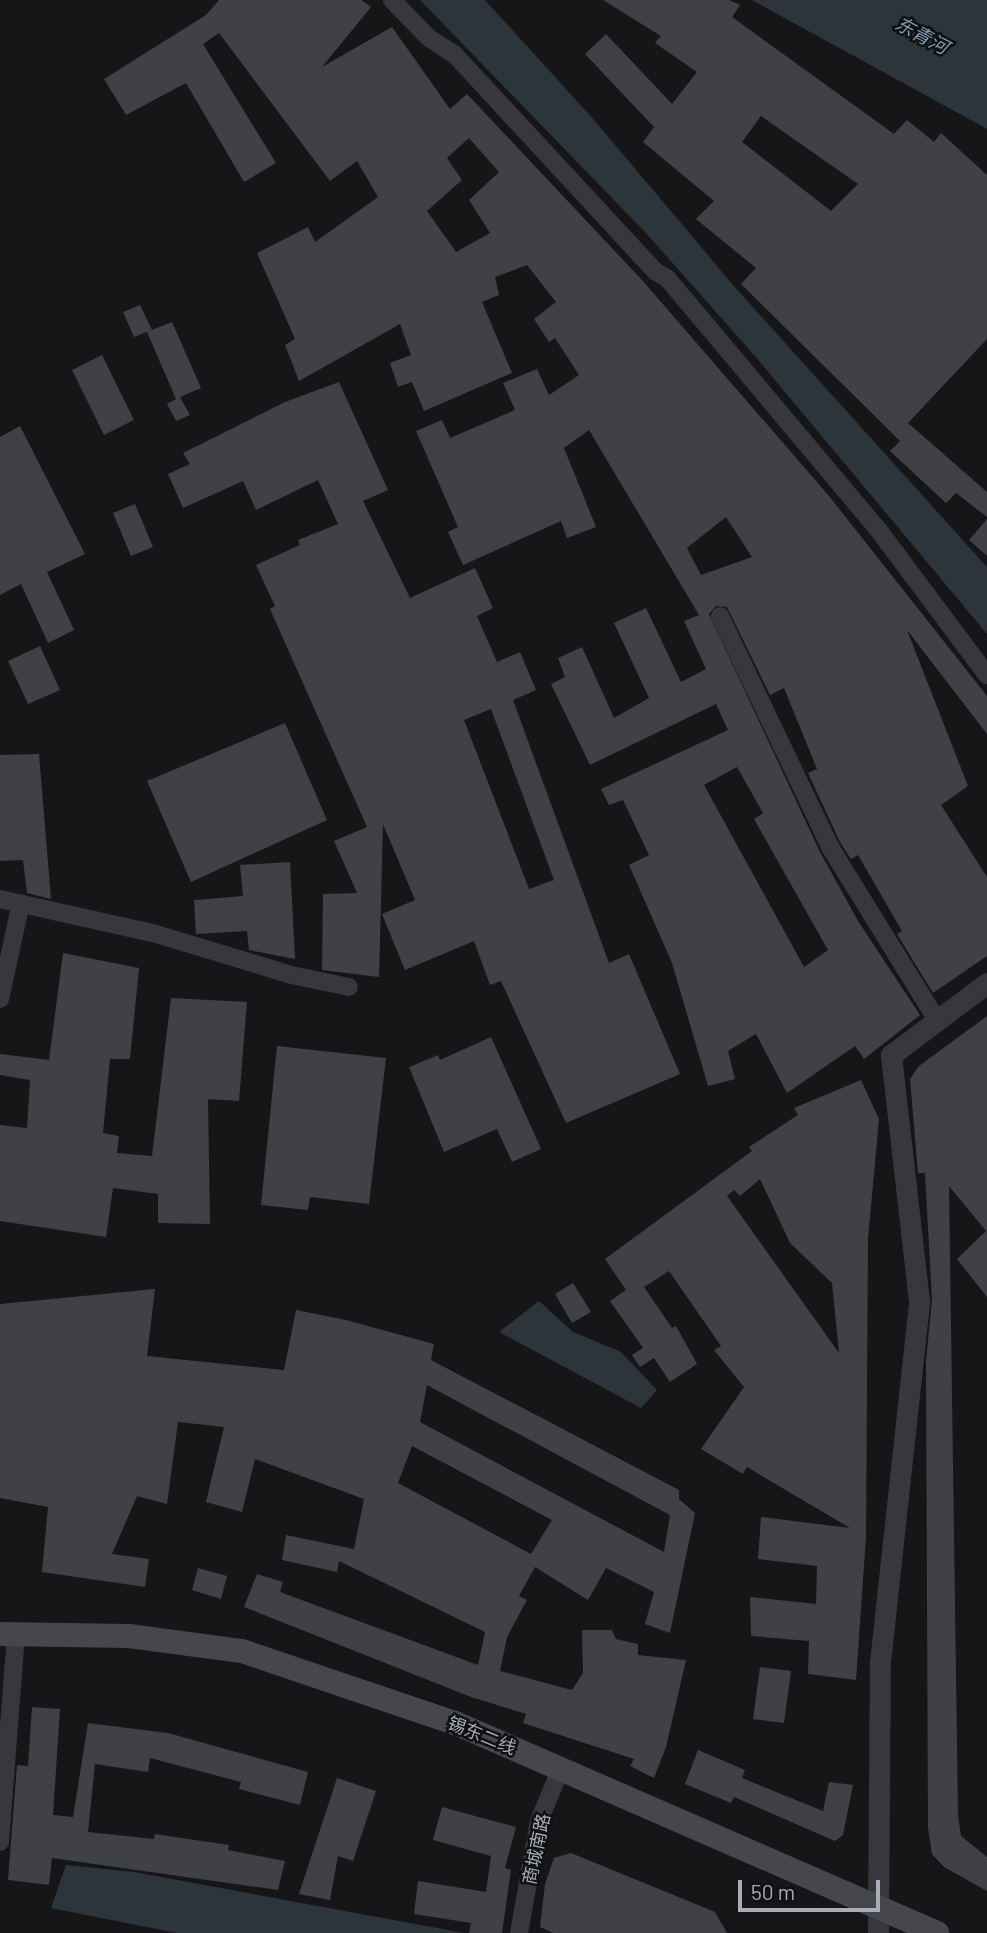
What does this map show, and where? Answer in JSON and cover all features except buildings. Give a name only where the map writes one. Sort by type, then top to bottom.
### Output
[{"type":"main road","name":"锡东二线","points":[[8,1634],[129,1636],[242,1651],[455,1723],[937,1933]]},
{"type":"street","points":[[392,0],[429,38],[455,55],[656,272],[667,278],[877,528],[987,675]]},
{"type":"street","points":[[720,615],[830,847],[937,1020]]},
{"type":"street","points":[[0,899],[156,934],[292,975],[349,987]]},
{"type":"street","points":[[0,999],[21,904]]},
{"type":"street","points":[[878,1933],[880,1662],[919,1301],[891,1055],[987,983]]},
{"type":"street","points":[[0,1842],[8,1634]]},
{"type":"street","name":"商城南路","points":[[519,1933],[539,1821],[561,1768]]},
{"type":"water","points":[[420,0],[485,0],[595,121],[733,285],[987,567],[987,634],[755,356],[646,233]]},
{"type":"water","name":"东青河","points":[[752,0],[987,0],[987,129]]},
{"type":"water","points":[[539,1301],[573,1332],[621,1352],[657,1390],[641,1408],[499,1332]]},
{"type":"water","points":[[66,1865],[134,1872],[464,1933],[177,1933],[51,1908]]}]
